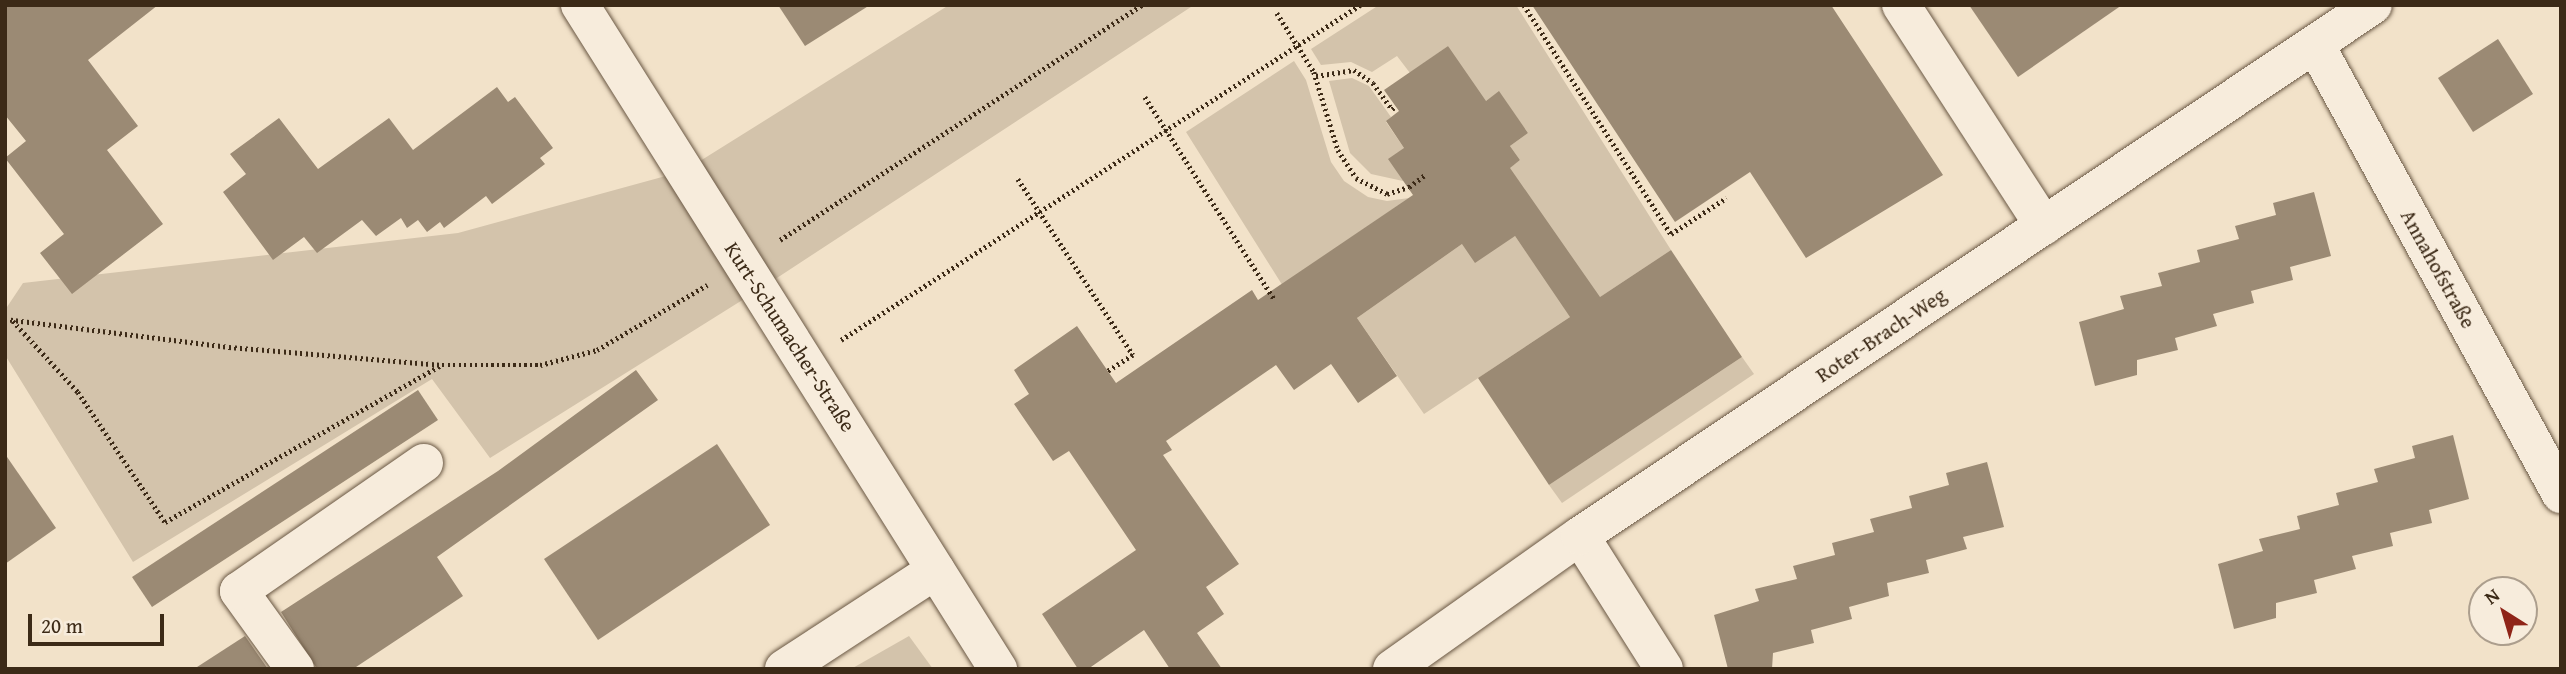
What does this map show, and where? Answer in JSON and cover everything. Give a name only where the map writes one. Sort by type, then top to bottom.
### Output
[{"type":"street","name":"Kurt-Schumacher-Straße","points":[[580,5],[999,669]]},
{"type":"street","points":[[1900,5],[2044,226]]},
{"type":"street","name":"Roter-Brach-Weg","points":[[1392,669],[1580,536],[2372,5]]},
{"type":"street","name":"Annahofstraße","points":[[2315,44],[2561,494]]},
{"type":"street","points":[[295,669],[239,591],[425,463]]},
{"type":"street","points":[[1580,536],[1664,669]]},
{"type":"street","points":[[784,669],[936,570]]},
{"type":"path","points":[[5,319],[229,347],[442,365],[540,365],[597,350],[743,264],[1142,5]]},
{"type":"path","points":[[807,361],[1360,5]]},
{"type":"path","points":[[1524,5],[1671,234],[1726,198]]},
{"type":"path","points":[[1277,13],[1316,76],[1338,150],[1356,178],[1387,194],[1409,187],[1426,174]]},
{"type":"path","points":[[1316,76],[1354,70],[1373,83],[1391,109],[1395,106]]},
{"type":"path","points":[[1145,97],[1274,299]]},
{"type":"path","points":[[1018,179],[1133,355],[1108,372]]},
{"type":"path","points":[[12,320],[78,392],[165,522],[442,365]]},
{"type":"shaded area","points":[[949,5],[1194,5],[760,289],[490,458],[432,379],[133,562],[5,355],[5,310],[23,283],[458,233],[684,171]]},
{"type":"shaded area","points":[[1379,5],[1516,5],[1671,250],[1424,414],[1357,318],[1462,244],[1515,236],[1535,265],[1501,174],[1520,160],[1510,146],[1528,133],[1499,92],[1476,108],[1448,46],[1410,73],[1397,56],[1372,72],[1351,62],[1321,65],[1311,49]]},
{"type":"shaded area","points":[[1294,61],[1306,80],[1331,162],[1344,181],[1368,197],[1387,201],[1409,198],[1290,279],[1286,291],[1186,132]]},
{"type":"shaded area","points":[[1352,78],[1369,86],[1391,117],[1386,122],[1404,148],[1403,181],[1371,174],[1350,153],[1329,81]]},
{"type":"shaded area","points":[[1742,357],[1754,374],[1562,503],[1549,485]]},
{"type":"shaded area","points":[[909,636],[933,669],[851,669]]},
{"type":"building","points":[[5,5],[158,5],[88,60],[138,126],[107,150],[163,224],[72,294],[40,253],[64,234],[5,158],[26,141],[5,115]]},
{"type":"building","points":[[778,5],[870,5],[805,46]]},
{"type":"building","points":[[1532,5],[1831,5],[1943,175],[1806,258],[1750,172],[1675,222]]},
{"type":"building","points":[[1969,5],[2122,5],[2018,77]]},
{"type":"building","points":[[2498,39],[2533,94],[2473,132],[2438,78]]},
{"type":"building","points":[[1448,46],[1486,101],[1499,91],[1528,133],[1510,146],[1520,160],[1510,168],[1600,297],[1671,250],[1742,357],[1549,485],[1478,378],[1570,317],[1515,236],[1475,263],[1462,244],[1357,318],[1397,376],[1358,403],[1331,364],[1294,390],[1276,365],[1166,441],[1172,450],[1163,455],[1239,564],[1206,587],[1224,614],[1197,633],[1222,669],[1170,669],[1144,630],[1088,669],[1078,669],[1042,614],[1136,550],[1069,451],[1053,461],[1014,404],[1029,394],[1014,370],[1077,326],[1116,383],[1252,290],[1258,300],[1413,195],[1388,159],[1404,148],[1386,121],[1399,111],[1384,90]]},
{"type":"building","points":[[497,87],[508,102],[515,97],[553,148],[540,158],[545,164],[492,204],[486,196],[444,228],[440,222],[427,232],[418,220],[407,228],[401,218],[376,236],[362,220],[317,253],[304,237],[273,260],[223,192],[246,174],[230,154],[279,118],[318,169],[389,118],[413,150]]},
{"type":"building","points":[[2314,192],[2331,256],[2290,267],[2293,280],[2251,291],[2254,303],[2213,314],[2217,326],[2175,338],[2178,350],[2137,360],[2137,375],[2095,386],[2079,322],[2124,309],[2120,296],[2162,286],[2158,273],[2200,262],[2197,250],[2239,239],[2235,226],[2276,215],[2273,203]]},
{"type":"building","points":[[636,370],[658,400],[437,557],[463,596],[353,669],[317,669],[281,612],[498,471]]},
{"type":"building","points":[[418,390],[438,420],[152,607],[132,577]]},
{"type":"building","points":[[2453,435],[2469,499],[2429,510],[2432,523],[2390,533],[2393,546],[2352,556],[2356,569],[2314,580],[2317,593],[2276,603],[2276,618],[2234,629],[2218,564],[2263,551],[2259,539],[2300,529],[2297,516],[2339,505],[2336,493],[2378,482],[2374,469],[2415,458],[2412,446]]},
{"type":"building","points":[[717,444],[770,525],[598,640],[544,559]]},
{"type":"building","points":[[5,454],[56,528],[5,564]]},
{"type":"building","points":[[1987,462],[2004,527],[1963,537],[1967,549],[1926,560],[1929,573],[1887,583],[1889,596],[1849,607],[1852,619],[1811,630],[1814,643],[1773,653],[1772,669],[1728,669],[1714,615],[1759,601],[1755,589],[1797,579],[1793,566],[1835,555],[1832,543],[1874,532],[1870,519],[1912,508],[1909,496],[1949,485],[1946,473]]},
{"type":"building","points":[[245,636],[268,669],[194,669]]}]
